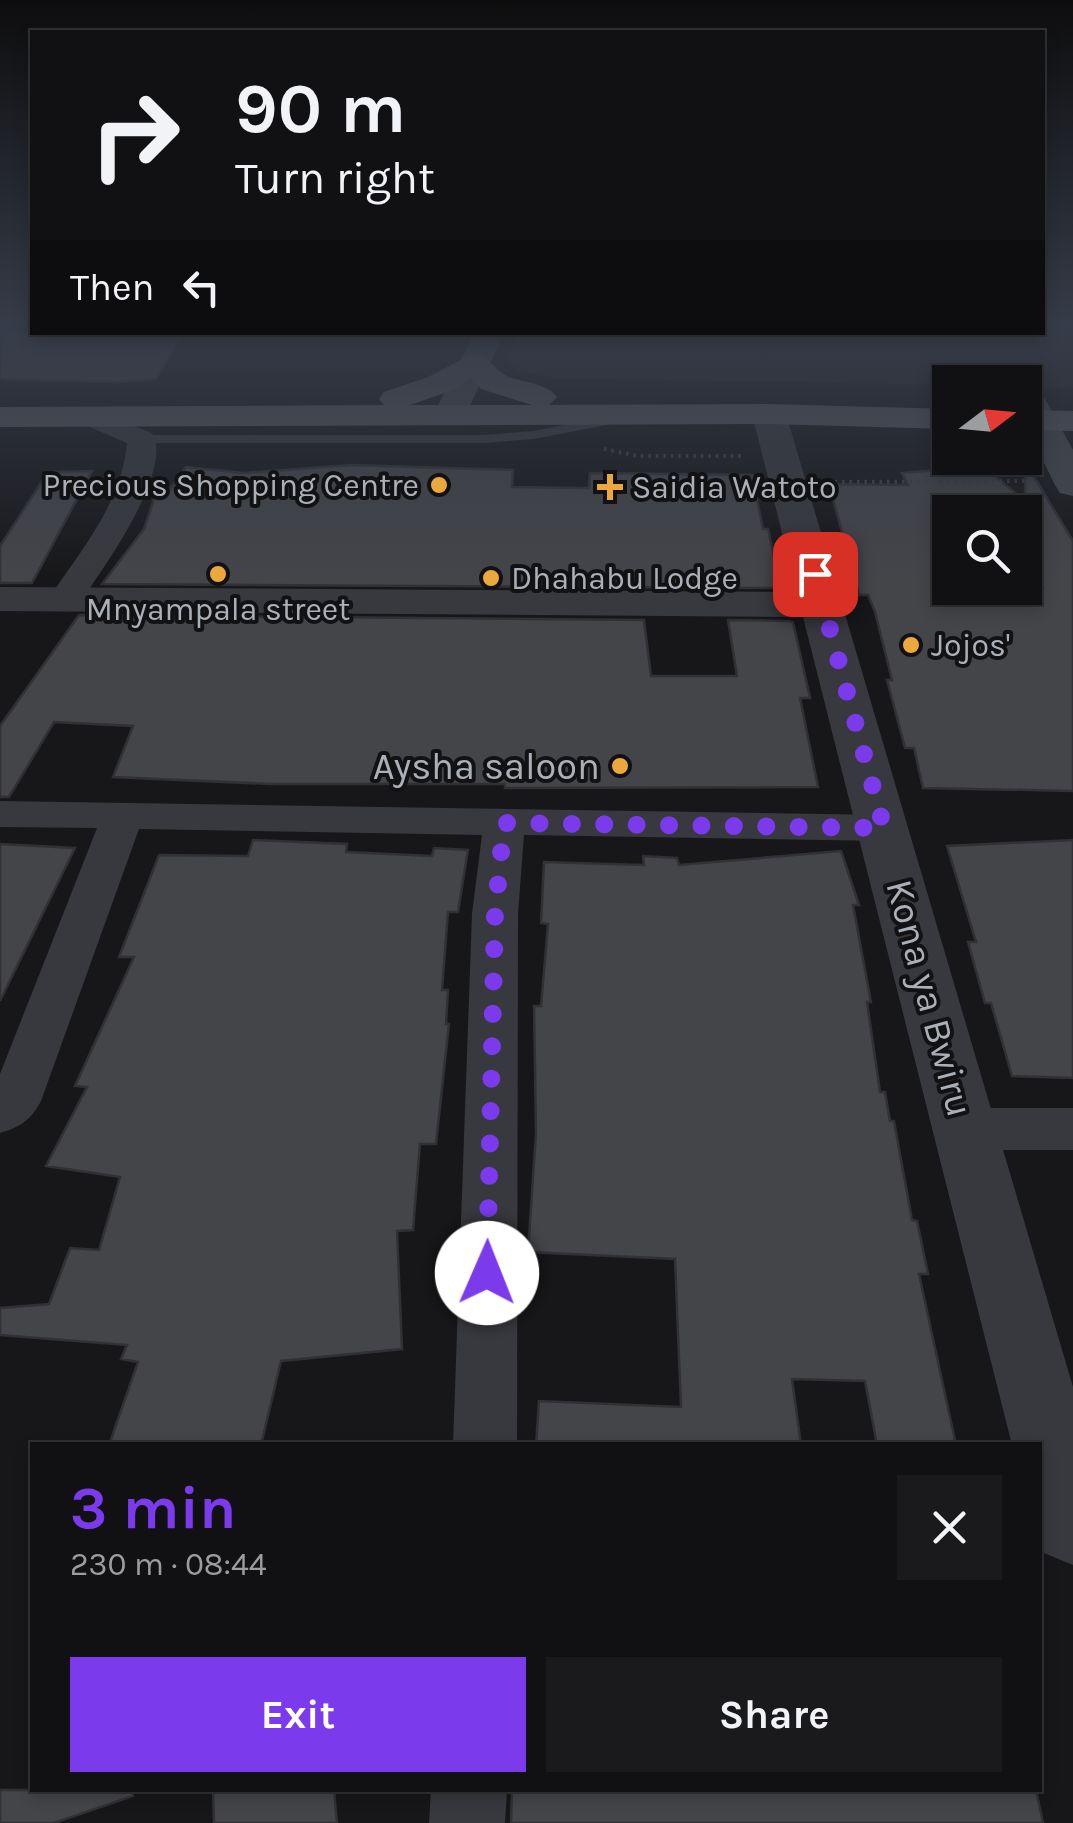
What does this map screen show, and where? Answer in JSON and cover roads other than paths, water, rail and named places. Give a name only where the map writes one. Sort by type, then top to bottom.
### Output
[{"type":"main road","points":[[0,418],[331,411]]},
{"type":"main road","points":[[568,411],[650,414],[779,451],[932,421]]},
{"type":"main road","points":[[1042,419],[1072,482]]},
{"type":"street","points":[[66,598],[127,496],[143,460],[142,439],[95,419]]},
{"type":"street","name":"Kona ya Bwiru","points":[[779,451],[1073,1524]]},
{"type":"street","points":[[0,598],[824,605]]},
{"type":"street","points":[[0,814],[884,828]]},
{"type":"street","points":[[0,1114],[15,1101],[122,815]]},
{"type":"street","points":[[485,1442],[495,914],[504,823]]},
{"type":"street","points":[[965,1129],[1073,1129]]},
{"type":"street","points":[[467,1823],[469,1792]]},
{"type":"lane","points":[[142,439],[484,439],[534,435],[650,414]]},
{"type":"place","name":"Precious Shopping Centre","points":[[439,485]]},
{"type":"place","name":"Saidia Watoto","points":[[610,487]]},
{"type":"place","name":"Mnyampala street","points":[[218,574]]},
{"type":"place","name":"Dhahabu Lodge","points":[[491,578]]},
{"type":"place","name":"Jojos'","points":[[911,645]]},
{"type":"place","name":"Aysha saloon","points":[[620,766]]}]
